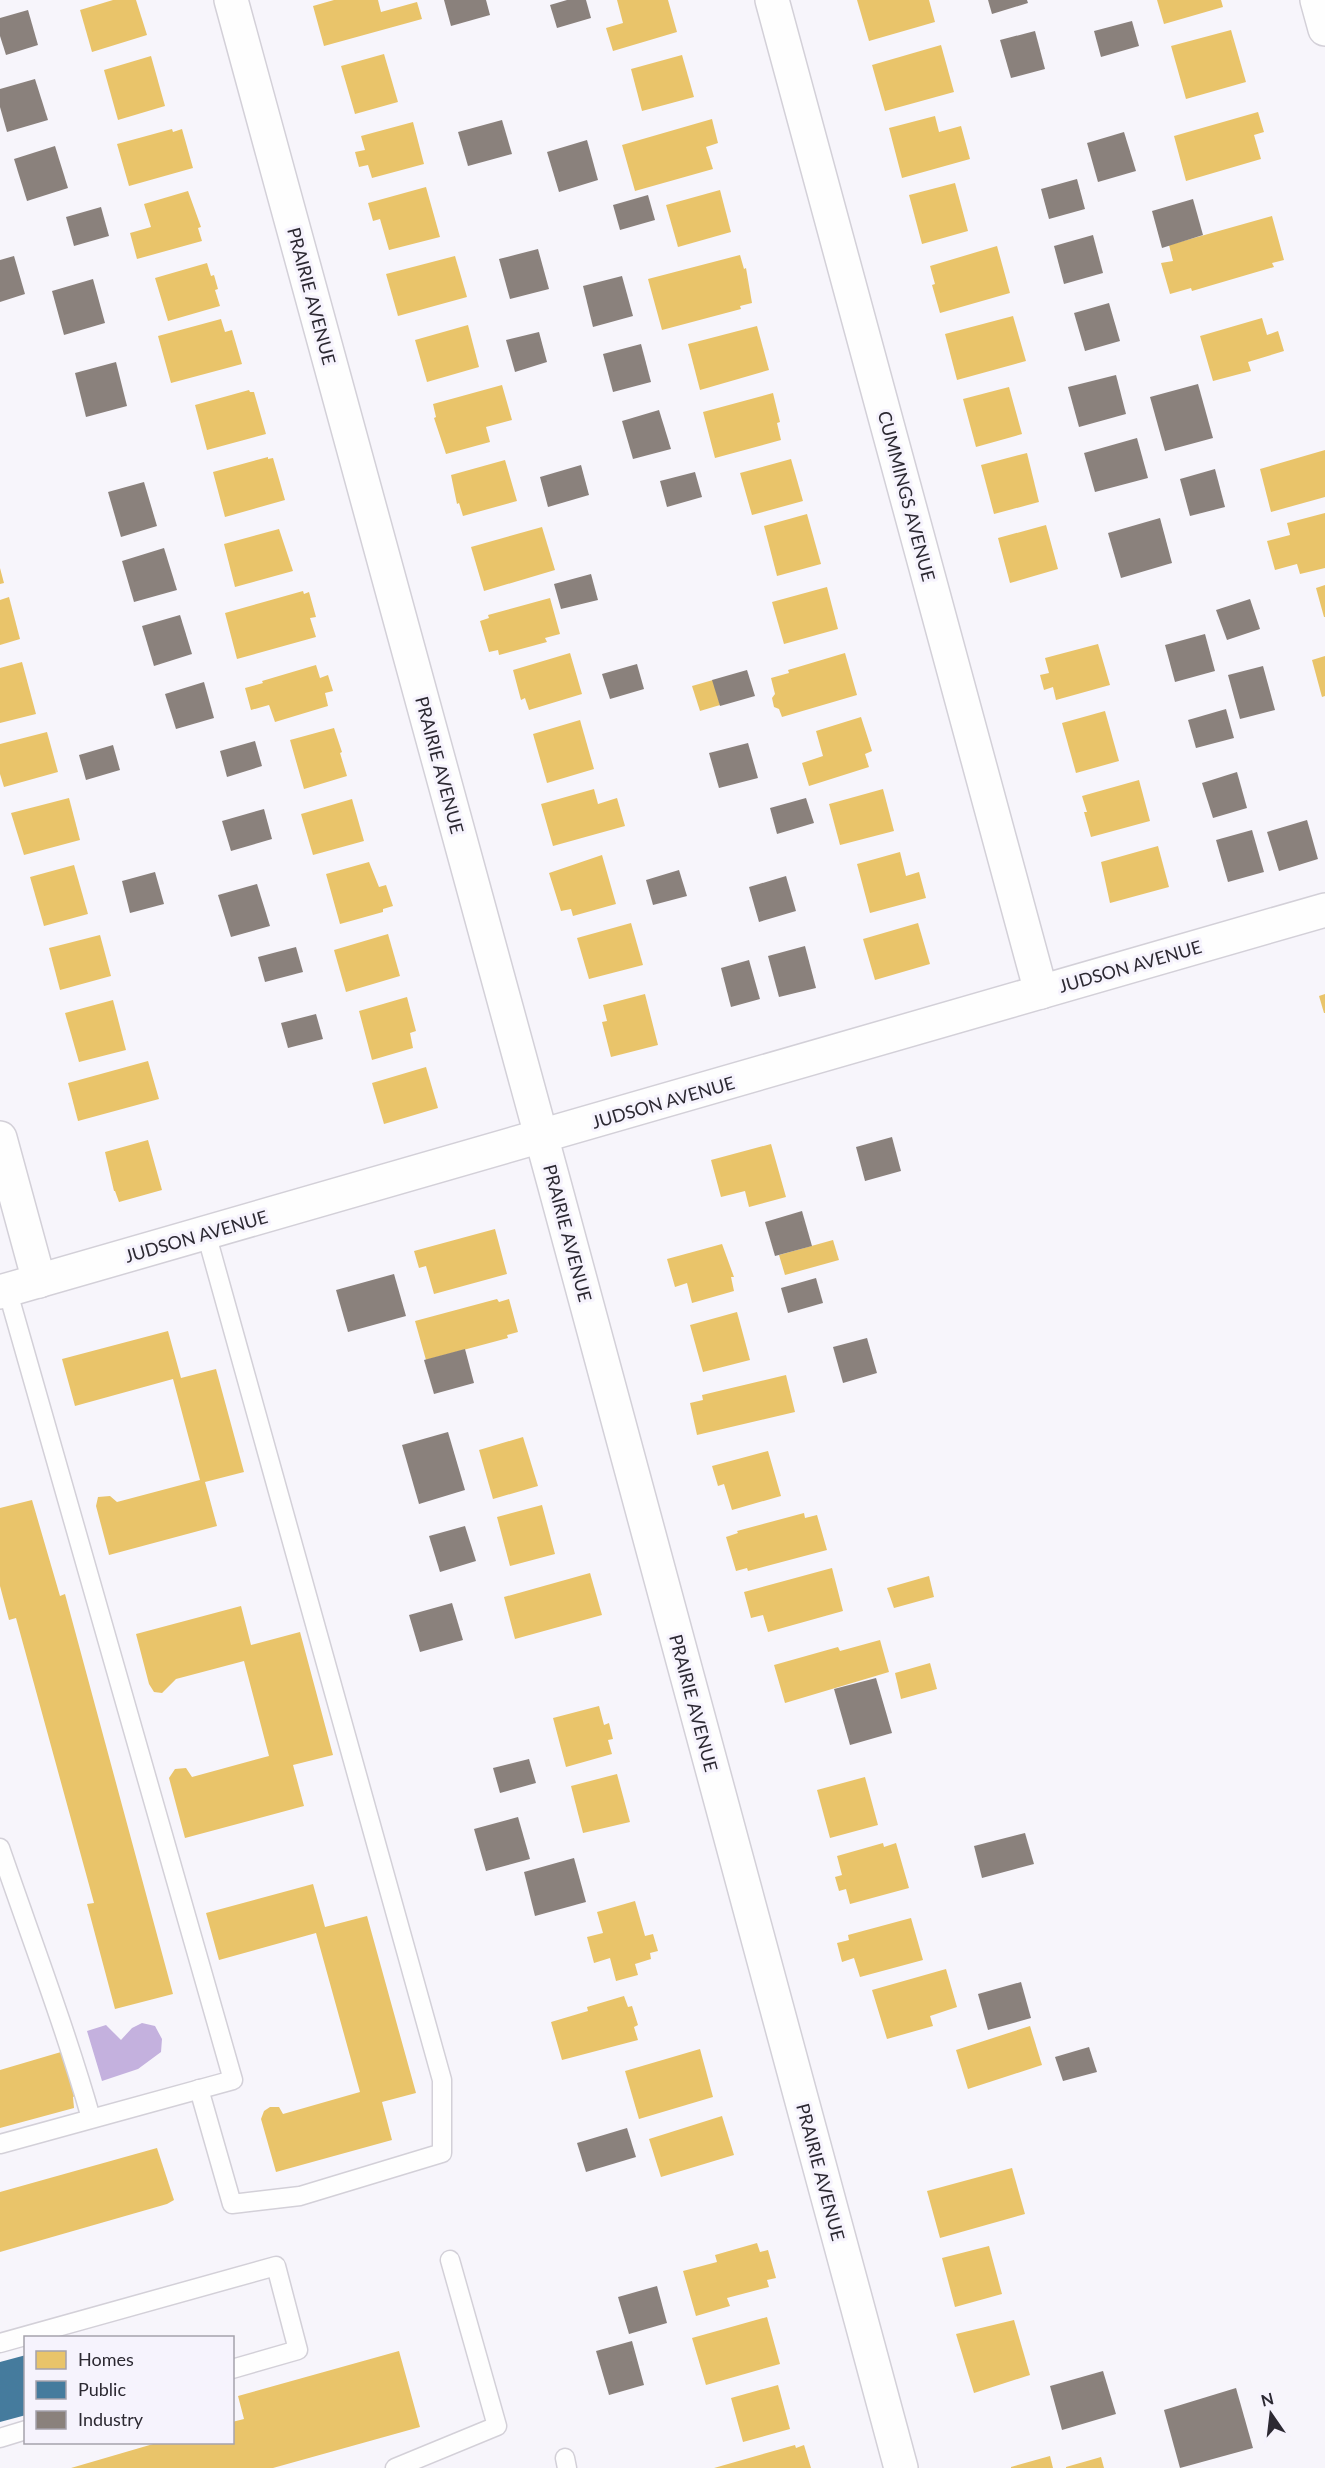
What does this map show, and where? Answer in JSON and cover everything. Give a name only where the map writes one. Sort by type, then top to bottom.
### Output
[{"type":"street","name":"PRAIRIE AVENUE","points":[[231,0],[901,2468]]},
{"type":"street","name":"CUMMINGS AVENUE","points":[[772,0],[1041,992]]},
{"type":"street","points":[[1317,0],[1325,29]]},
{"type":"street","name":"JUDSON AVENUE","points":[[4,1290],[1325,910]]},
{"type":"street","points":[[0,1138],[39,1281]]},
{"type":"lane","points":[[199,2089],[232,2204],[300,2196],[442,2153],[442,2080],[206,1233]]},
{"type":"lane","points":[[0,2144],[233,2080],[4,1290]]},
{"type":"lane","points":[[0,1848],[57,2015],[69,2042],[91,2118]]},
{"type":"lane","points":[[394,2468],[497,2426],[450,2260]]},
{"type":"lane","points":[[25,2336],[276,2266],[298,2350],[234,2368]]},
{"type":"lane","points":[[0,2343],[24,2336]]},
{"type":"lane","points":[[0,2438],[24,2431]]},
{"type":"shaded area","points":[[142,2023],[155,2026],[162,2039],[161,2052],[138,2069],[102,2081],[87,2031],[106,2025],[121,2040],[132,2028]]},
{"type":"building: Homes","points":[[113,0],[136,0],[147,35],[92,52],[80,10]]},
{"type":"building: Homes","points":[[334,0],[378,0],[381,12],[417,2],[422,19],[324,46],[313,6]]},
{"type":"building: Homes","points":[[617,0],[668,0],[677,32],[613,51],[606,28],[623,23]]},
{"type":"building: Homes","points":[[857,0],[929,0],[935,22],[869,41]]},
{"type":"building: Homes","points":[[1157,0],[1221,0],[1223,7],[1164,24]]},
{"type":"building: Homes","points":[[1231,30],[1246,82],[1186,99],[1171,46]]},
{"type":"building: Homes","points":[[941,45],[954,92],[885,111],[872,65]]},
{"type":"building: Homes","points":[[384,54],[398,102],[355,114],[341,66]]},
{"type":"building: Homes","points":[[682,55],[694,97],[642,111],[631,69]]},
{"type":"building: Homes","points":[[151,56],[165,106],[118,120],[104,70]]},
{"type":"building: Homes","points":[[1258,112],[1264,132],[1254,135],[1261,159],[1186,181],[1174,136]]},
{"type":"building: Homes","points":[[935,116],[939,132],[961,126],[970,159],[902,178],[889,128]]},
{"type":"building: Homes","points":[[712,119],[718,143],[706,147],[713,169],[635,191],[622,145]]},
{"type":"building: Homes","points":[[413,122],[424,164],[372,178],[368,165],[359,167],[355,152],[365,150],[361,136]]},
{"type":"building: Homes","points":[[172,129],[173,132],[182,129],[193,168],[129,186],[117,144]]},
{"type":"building: Homes","points":[[955,183],[968,231],[922,244],[909,195]]},
{"type":"building: Homes","points":[[426,187],[440,237],[389,250],[380,219],[373,221],[368,203]]},
{"type":"building: Homes","points":[[720,190],[731,232],[678,247],[666,205]]},
{"type":"building: Homes","points":[[188,191],[201,227],[198,228],[202,241],[137,259],[130,233],[151,227],[144,204]]},
{"type":"building: Homes","points":[[1272,216],[1284,260],[1272,263],[1274,267],[1192,291],[1191,288],[1170,294],[1161,263],[1173,261],[1169,245]]},
{"type":"building: Homes","points":[[997,246],[1010,293],[940,313],[932,285],[935,284],[930,266]]},
{"type":"building: Homes","points":[[740,255],[744,269],[746,268],[752,303],[740,306],[741,309],[662,330],[648,279]]},
{"type":"building: Homes","points":[[455,256],[467,297],[398,316],[386,274]]},
{"type":"building: Homes","points":[[207,263],[211,276],[214,275],[218,289],[215,290],[220,306],[168,321],[155,278]]},
{"type":"building: Homes","points":[[1013,316],[1026,361],[957,380],[945,334]]},
{"type":"building: Homes","points":[[1262,318],[1267,335],[1278,331],[1284,351],[1248,362],[1251,371],[1213,381],[1200,336]]},
{"type":"building: Homes","points":[[221,319],[225,332],[232,330],[242,364],[171,383],[158,336]]},
{"type":"building: Homes","points":[[468,325],[479,367],[427,382],[415,340]]},
{"type":"building: Homes","points":[[757,326],[769,370],[700,390],[688,344]]},
{"type":"building: Homes","points":[[502,385],[512,420],[486,427],[490,442],[446,454],[434,418],[436,417],[433,404]]},
{"type":"building: Homes","points":[[1009,387],[1022,434],[976,447],[963,399]]},
{"type":"building: Homes","points":[[249,390],[254,392],[266,434],[207,450],[195,405]]},
{"type":"building: Homes","points":[[773,393],[780,422],[777,423],[781,440],[715,458],[703,412]]},
{"type":"building: Homes","points":[[1325,450],[1325,497],[1271,512],[1260,469]]},
{"type":"building: Homes","points":[[1027,453],[1039,502],[994,514],[981,465]]},
{"type":"building: Homes","points":[[268,457],[268,459],[273,458],[285,500],[225,517],[213,472]]},
{"type":"building: Homes","points":[[791,459],[803,501],[752,515],[740,473]]},
{"type":"building: Homes","points":[[505,460],[517,501],[463,516],[459,503],[457,504],[451,475]]},
{"type":"building: Homes","points":[[1325,513],[1325,568],[1300,574],[1297,564],[1275,570],[1267,541],[1290,535],[1287,523]]},
{"type":"building: Homes","points":[[807,514],[821,564],[777,576],[764,526]]},
{"type":"building: Homes","points":[[1046,525],[1058,569],[1010,583],[998,538]]},
{"type":"building: Homes","points":[[542,527],[555,570],[484,591],[471,547]]},
{"type":"building: Homes","points":[[279,529],[293,571],[235,587],[224,544]]},
{"type":"building: Homes","points":[[0,568],[4,583],[0,584]]},
{"type":"building: Homes","points":[[1325,585],[1325,617],[1324,617],[1316,588]]},
{"type":"building: Homes","points":[[827,587],[838,629],[784,644],[772,602]]},
{"type":"building: Homes","points":[[303,591],[304,594],[309,592],[316,617],[310,618],[316,637],[237,659],[225,613]]},
{"type":"building: Homes","points":[[9,597],[20,639],[0,645],[0,600]]},
{"type":"building: Homes","points":[[550,598],[560,634],[545,638],[547,642],[499,655],[498,650],[489,652],[480,621],[489,618],[488,615]]},
{"type":"building: Homes","points":[[1098,644],[1110,685],[1056,700],[1053,687],[1044,690],[1040,675],[1049,673],[1045,658]]},
{"type":"building: Homes","points":[[570,653],[582,694],[529,710],[525,698],[521,700],[513,670]]},
{"type":"building: Homes","points":[[845,653],[857,695],[782,717],[779,709],[774,707],[772,698],[775,694],[771,678],[789,673],[788,670]]},
{"type":"building: Homes","points":[[1325,656],[1325,696],[1322,697],[1312,660]]},
{"type":"building: Homes","points":[[22,662],[36,714],[0,723],[0,668]]},
{"type":"building: Homes","points":[[316,665],[320,678],[328,675],[333,691],[325,693],[328,706],[275,722],[269,705],[251,710],[245,688]]},
{"type":"building: Homes","points":[[713,680],[720,705],[700,711],[692,686]]},
{"type":"building: Homes","points":[[1105,711],[1119,761],[1076,773],[1062,723]]},
{"type":"building: Homes","points":[[861,717],[872,751],[865,754],[869,767],[809,786],[802,763],[823,756],[816,731]]},
{"type":"building: Homes","points":[[580,720],[594,769],[547,783],[533,734]]},
{"type":"building: Homes","points":[[334,728],[347,776],[304,789],[290,740]]},
{"type":"building: Homes","points":[[47,732],[58,772],[4,787],[0,774],[0,744]]},
{"type":"building: Homes","points":[[1139,780],[1150,821],[1091,837],[1082,796]]},
{"type":"building: Homes","points":[[594,789],[598,804],[617,798],[625,826],[553,846],[541,804]]},
{"type":"building: Homes","points":[[883,789],[894,831],[840,845],[829,804]]},
{"type":"building: Homes","points":[[69,798],[80,840],[24,855],[11,813]]},
{"type":"building: Homes","points":[[352,799],[364,841],[313,855],[301,814]]},
{"type":"building: Homes","points":[[1158,846],[1169,887],[1110,903],[1101,862]]},
{"type":"building: Homes","points":[[900,852],[906,876],[919,872],[926,898],[870,913],[857,864]]},
{"type":"building: Homes","points":[[602,855],[616,904],[573,916],[571,909],[561,911],[549,873]]},
{"type":"building: Homes","points":[[369,862],[379,887],[386,885],[393,906],[383,909],[383,912],[340,924],[326,874]]},
{"type":"building: Homes","points":[[74,865],[88,914],[44,926],[30,877]]},
{"type":"building: Homes","points":[[631,923],[643,965],[589,979],[577,938]]},
{"type":"building: Homes","points":[[918,923],[930,964],[875,980],[863,939]]},
{"type":"building: Homes","points":[[388,934],[400,976],[346,992],[334,950]]},
{"type":"building: Homes","points":[[100,935],[111,976],[60,990],[49,948]]},
{"type":"building: Homes","points":[[645,994],[658,1045],[611,1057],[602,1022],[607,1021],[603,1005]]},
{"type":"building: Homes","points":[[1325,994],[1325,1013],[1324,1013],[1319,996]]},
{"type":"building: Homes","points":[[407,997],[416,1031],[410,1033],[413,1048],[372,1060],[359,1011]]},
{"type":"building: Homes","points":[[113,1000],[126,1050],[79,1062],[65,1013]]},
{"type":"building: Homes","points":[[148,1061],[159,1099],[78,1121],[68,1083]]},
{"type":"building: Homes","points":[[426,1067],[438,1108],[384,1124],[372,1083]]},
{"type":"building: Homes","points":[[148,1140],[162,1190],[119,1202],[114,1191],[105,1152]]},
{"type":"building: Homes","points":[[771,1144],[786,1197],[749,1207],[745,1191],[721,1197],[711,1160]]},
{"type":"building: Homes","points":[[495,1229],[507,1274],[434,1294],[426,1266],[419,1268],[414,1251]]},
{"type":"building: Homes","points":[[833,1240],[839,1260],[785,1275],[779,1255]]},
{"type":"building: Homes","points":[[722,1244],[734,1277],[731,1277],[734,1291],[692,1303],[687,1283],[675,1287],[667,1259]]},
{"type":"building: Homes","points":[[497,1299],[499,1302],[509,1299],[518,1332],[507,1335],[508,1338],[426,1360],[415,1321]]},
{"type":"building: Homes","points":[[737,1312],[750,1360],[703,1372],[690,1325]]},
{"type":"building: Homes","points":[[168,1331],[181,1378],[216,1369],[244,1472],[205,1482],[217,1526],[109,1555],[96,1506],[98,1497],[110,1496],[117,1502],[200,1480],[173,1379],[75,1406],[62,1359]]},
{"type":"building: Homes","points":[[786,1375],[795,1412],[697,1435],[690,1403],[703,1400],[702,1395]]},
{"type":"building: Homes","points":[[523,1437],[538,1486],[493,1499],[479,1450]]},
{"type":"building: Homes","points":[[768,1451],[781,1496],[732,1510],[724,1484],[718,1486],[712,1466]]},
{"type":"building: Homes","points":[[32,1500],[60,1596],[65,1594],[173,1994],[115,2009],[87,1904],[94,1903],[16,1618],[9,1620],[0,1586],[0,1508]]},
{"type":"building: Homes","points":[[542,1505],[555,1554],[510,1566],[497,1517]]},
{"type":"building: Homes","points":[[804,1513],[805,1518],[817,1515],[827,1550],[748,1571],[747,1568],[736,1571],[726,1537],[738,1533],[737,1531]]},
{"type":"building: Homes","points":[[832,1568],[843,1611],[768,1632],[763,1615],[751,1618],[744,1592]]},
{"type":"building: Homes","points":[[590,1573],[602,1615],[515,1639],[504,1597]]},
{"type":"building: Homes","points":[[929,1576],[934,1597],[894,1608],[887,1588]]},
{"type":"building: Homes","points":[[241,1606],[251,1645],[300,1632],[333,1755],[293,1765],[304,1806],[185,1838],[169,1778],[175,1769],[186,1768],[192,1777],[269,1756],[244,1661],[176,1679],[162,1693],[154,1692],[149,1684],[136,1634]]},
{"type":"building: Homes","points":[[880,1640],[889,1672],[785,1703],[774,1665],[838,1647],[840,1651]]},
{"type":"building: Homes","points":[[930,1663],[937,1689],[901,1699],[895,1673]]},
{"type":"building: Homes","points":[[599,1706],[604,1725],[609,1723],[613,1739],[608,1740],[612,1754],[566,1767],[553,1718]]},
{"type":"building: Homes","points":[[617,1774],[630,1822],[583,1833],[571,1786]]},
{"type":"building: Homes","points":[[865,1777],[878,1825],[830,1838],[817,1790]]},
{"type":"building: Homes","points":[[883,1843],[884,1847],[896,1843],[909,1888],[850,1904],[846,1889],[839,1891],[835,1877],[842,1875],[837,1856]]},
{"type":"building: Homes","points":[[313,1884],[325,1927],[367,1916],[416,2093],[382,2102],[392,2140],[276,2172],[261,2119],[264,2111],[270,2107],[279,2107],[283,2114],[360,2092],[316,1933],[219,1960],[206,1913]]},
{"type":"building: Homes","points":[[635,1901],[645,1936],[653,1934],[658,1951],[650,1953],[651,1959],[635,1964],[638,1975],[616,1981],[610,1958],[594,1963],[587,1937],[603,1933],[597,1912]]},
{"type":"building: Homes","points":[[911,1918],[923,1960],[860,1977],[854,1958],[842,1962],[837,1943],[849,1940],[848,1935]]},
{"type":"building: Homes","points":[[946,1969],[957,2007],[930,2016],[933,2026],[887,2039],[872,1990]]},
{"type":"building: Homes","points":[[624,1996],[628,2007],[632,2006],[638,2025],[634,2027],[638,2040],[562,2060],[551,2022],[588,2011],[587,2007]]},
{"type":"building: Homes","points":[[1030,2026],[1042,2065],[968,2089],[956,2050]]},
{"type":"building: Homes","points":[[700,2049],[713,2097],[639,2119],[625,2071]]},
{"type":"building: Homes","points":[[61,2052],[79,2094],[73,2097],[74,2108],[0,2128],[0,2070]]},
{"type":"building: Homes","points":[[722,2116],[734,2155],[661,2177],[649,2139]]},
{"type":"building: Homes","points":[[157,2148],[174,2200],[167,2204],[0,2252],[0,2192]]},
{"type":"building: Homes","points":[[1012,2168],[1025,2214],[940,2238],[927,2191]]},
{"type":"building: Homes","points":[[757,2243],[760,2252],[768,2250],[776,2278],[767,2280],[769,2287],[727,2298],[730,2306],[696,2316],[683,2271],[717,2262],[715,2255]]},
{"type":"building: Homes","points":[[989,2246],[1002,2294],[955,2307],[942,2258]]},
{"type":"building: Homes","points":[[767,2317],[780,2364],[706,2385],[692,2338]]},
{"type":"building: Homes","points":[[1014,2320],[1030,2375],[974,2393],[956,2334]]},
{"type":"building: Homes","points":[[399,2351],[420,2427],[273,2468],[71,2468],[153,2444],[234,2444],[234,2422],[244,2419],[238,2396]]},
{"type":"building: Homes","points":[[778,2385],[790,2429],[743,2442],[731,2398]]},
{"type":"building: Homes","points":[[795,2445],[796,2448],[804,2445],[811,2468],[714,2468]]},
{"type":"building: Homes","points":[[1050,2456],[1053,2468],[1011,2468],[1011,2467]]},
{"type":"building: Homes","points":[[1101,2457],[1104,2468],[1066,2468],[1066,2467]]},
{"type":"building: Public","points":[[24,2356],[24,2416],[0,2422],[0,2362]]},
{"type":"building: Industry","points":[[444,0],[486,0],[490,15],[451,26]]},
{"type":"building: Industry","points":[[567,0],[586,0],[591,18],[557,28],[550,5]]},
{"type":"building: Industry","points":[[988,0],[1027,0],[1028,3],[992,14]]},
{"type":"building: Industry","points":[[28,10],[38,45],[6,55],[0,36],[0,18]]},
{"type":"building: Industry","points":[[1132,21],[1139,46],[1101,57],[1094,31]]},
{"type":"building: Industry","points":[[1035,31],[1045,69],[1011,78],[1000,40]]},
{"type":"building: Industry","points":[[35,79],[48,120],[7,132],[0,107],[0,89]]},
{"type":"building: Industry","points":[[502,120],[512,154],[468,166],[458,132]]},
{"type":"building: Industry","points":[[1124,132],[1136,171],[1098,182],[1087,143]]},
{"type":"building: Industry","points":[[587,140],[598,180],[559,192],[547,152]]},
{"type":"building: Industry","points":[[55,146],[68,188],[27,201],[14,159]]},
{"type":"building: Industry","points":[[1077,179],[1085,209],[1049,219],[1041,189]]},
{"type":"building: Industry","points":[[648,195],[655,220],[620,230],[613,205]]},
{"type":"building: Industry","points":[[1193,199],[1203,235],[1162,248],[1152,211]]},
{"type":"building: Industry","points":[[101,207],[109,236],[74,246],[66,217]]},
{"type":"building: Industry","points":[[1093,235],[1103,273],[1064,284],[1054,246]]},
{"type":"building: Industry","points":[[538,249],[549,289],[510,299],[499,259]]},
{"type":"building: Industry","points":[[14,256],[25,294],[0,302],[0,260]]},
{"type":"building: Industry","points":[[622,276],[633,316],[593,327],[583,286]]},
{"type":"building: Industry","points":[[93,279],[105,323],[64,335],[52,291]]},
{"type":"building: Industry","points":[[1109,303],[1120,341],[1085,351],[1074,313]]},
{"type":"building: Industry","points":[[539,332],[547,362],[515,372],[506,340]]},
{"type":"building: Industry","points":[[641,344],[651,382],[613,392],[603,354]]},
{"type":"building: Industry","points":[[116,362],[127,406],[86,417],[75,373]]},
{"type":"building: Industry","points":[[1116,375],[1126,414],[1079,427],[1068,387]]},
{"type":"building: Industry","points":[[1198,384],[1213,438],[1165,451],[1150,397]]},
{"type":"building: Industry","points":[[659,410],[671,449],[633,459],[622,421]]},
{"type":"building: Industry","points":[[1137,438],[1148,478],[1095,492],[1084,453]]},
{"type":"building: Industry","points":[[581,465],[589,495],[548,507],[540,477]]},
{"type":"building: Industry","points":[[1215,469],[1225,507],[1190,516],[1180,479]]},
{"type":"building: Industry","points":[[695,472],[702,497],[667,507],[660,481]]},
{"type":"building: Industry","points":[[144,482],[157,526],[121,537],[108,492]]},
{"type":"building: Industry","points":[[1160,518],[1172,563],[1121,578],[1108,533]]},
{"type":"building: Industry","points":[[164,548],[177,590],[134,602],[122,561]]},
{"type":"building: Industry","points":[[591,574],[598,600],[561,609],[554,584]]},
{"type":"building: Industry","points":[[1250,599],[1260,629],[1227,640],[1216,610]]},
{"type":"building: Industry","points":[[180,615],[192,654],[154,666],[142,626]]},
{"type":"building: Industry","points":[[1205,634],[1215,671],[1175,682],[1165,645]]},
{"type":"building: Industry","points":[[637,664],[644,689],[610,699],[602,674]]},
{"type":"building: Industry","points":[[1263,666],[1275,710],[1240,719],[1228,675]]},
{"type":"building: Industry","points":[[747,670],[755,696],[720,706],[712,680]]},
{"type":"building: Industry","points":[[204,682],[214,718],[176,729],[165,694]]},
{"type":"building: Industry","points":[[1226,709],[1234,738],[1196,748],[1188,720]]},
{"type":"building: Industry","points":[[255,741],[262,766],[227,777],[220,751]]},
{"type":"building: Industry","points":[[748,743],[758,778],[719,788],[709,753]]},
{"type":"building: Industry","points":[[113,745],[120,770],[86,780],[79,755]]},
{"type":"building: Industry","points":[[1237,772],[1247,808],[1213,818],[1202,783]]},
{"type":"building: Industry","points":[[806,798],[814,823],[777,834],[770,808]]},
{"type":"building: Industry","points":[[264,809],[272,839],[231,851],[222,821]]},
{"type":"building: Industry","points":[[1307,820],[1318,859],[1279,871],[1267,832]]},
{"type":"building: Industry","points":[[1252,830],[1264,872],[1228,882],[1216,840]]},
{"type":"building: Industry","points":[[679,870],[687,896],[653,905],[646,880]]},
{"type":"building: Industry","points":[[155,872],[164,904],[130,913],[122,881]]},
{"type":"building: Industry","points":[[786,876],[796,911],[759,922],[749,887]]},
{"type":"building: Industry","points":[[257,884],[270,926],[231,937],[218,895]]},
{"type":"building: Industry","points":[[805,946],[816,988],[779,997],[768,956]]},
{"type":"building: Industry","points":[[296,947],[303,972],[265,982],[258,957]]},
{"type":"building: Industry","points":[[749,960],[760,999],[731,1007],[721,968]]},
{"type":"building: Industry","points":[[316,1014],[323,1039],[288,1048],[281,1023]]},
{"type":"building: Industry","points":[[892,1137],[901,1171],[865,1181],[856,1147]]},
{"type":"building: Industry","points":[[802,1211],[812,1246],[775,1256],[765,1222]]},
{"type":"building: Industry","points":[[394,1274],[406,1316],[348,1332],[336,1290]]},
{"type":"building: Industry","points":[[816,1278],[823,1303],[788,1313],[781,1288]]},
{"type":"building: Industry","points":[[867,1338],[877,1373],[843,1383],[833,1347]]},
{"type":"building: Industry","points":[[465,1349],[474,1383],[434,1394],[424,1360]]},
{"type":"building: Industry","points":[[448,1432],[465,1490],[419,1504],[402,1445]]},
{"type":"building: Industry","points":[[465,1526],[476,1561],[440,1572],[429,1536]]},
{"type":"building: Industry","points":[[452,1603],[463,1640],[420,1652],[409,1615]]},
{"type":"building: Industry","points":[[876,1678],[892,1733],[850,1745],[834,1689]]},
{"type":"building: Industry","points":[[529,1759],[536,1783],[500,1793],[493,1768]]},
{"type":"building: Industry","points":[[518,1817],[530,1859],[486,1871],[474,1829]]},
{"type":"building: Industry","points":[[1025,1833],[1034,1864],[982,1878],[974,1846]]},
{"type":"building: Industry","points":[[574,1858],[586,1902],[535,1916],[524,1872]]},
{"type":"building: Industry","points":[[1021,1982],[1031,2018],[988,2030],[978,1994]]},
{"type":"building: Industry","points":[[1089,2047],[1097,2072],[1063,2081],[1055,2057]]},
{"type":"building: Industry","points":[[627,2128],[636,2157],[586,2172],[577,2143]]},
{"type":"building: Industry","points":[[657,2286],[667,2323],[629,2334],[618,2297]]},
{"type":"building: Industry","points":[[632,2341],[644,2385],[609,2395],[596,2351]]},
{"type":"building: Industry","points":[[1103,2371],[1116,2414],[1062,2430],[1050,2386]]},
{"type":"building: Industry","points":[[1236,2388],[1253,2448],[1180,2468],[1164,2410]]}]
